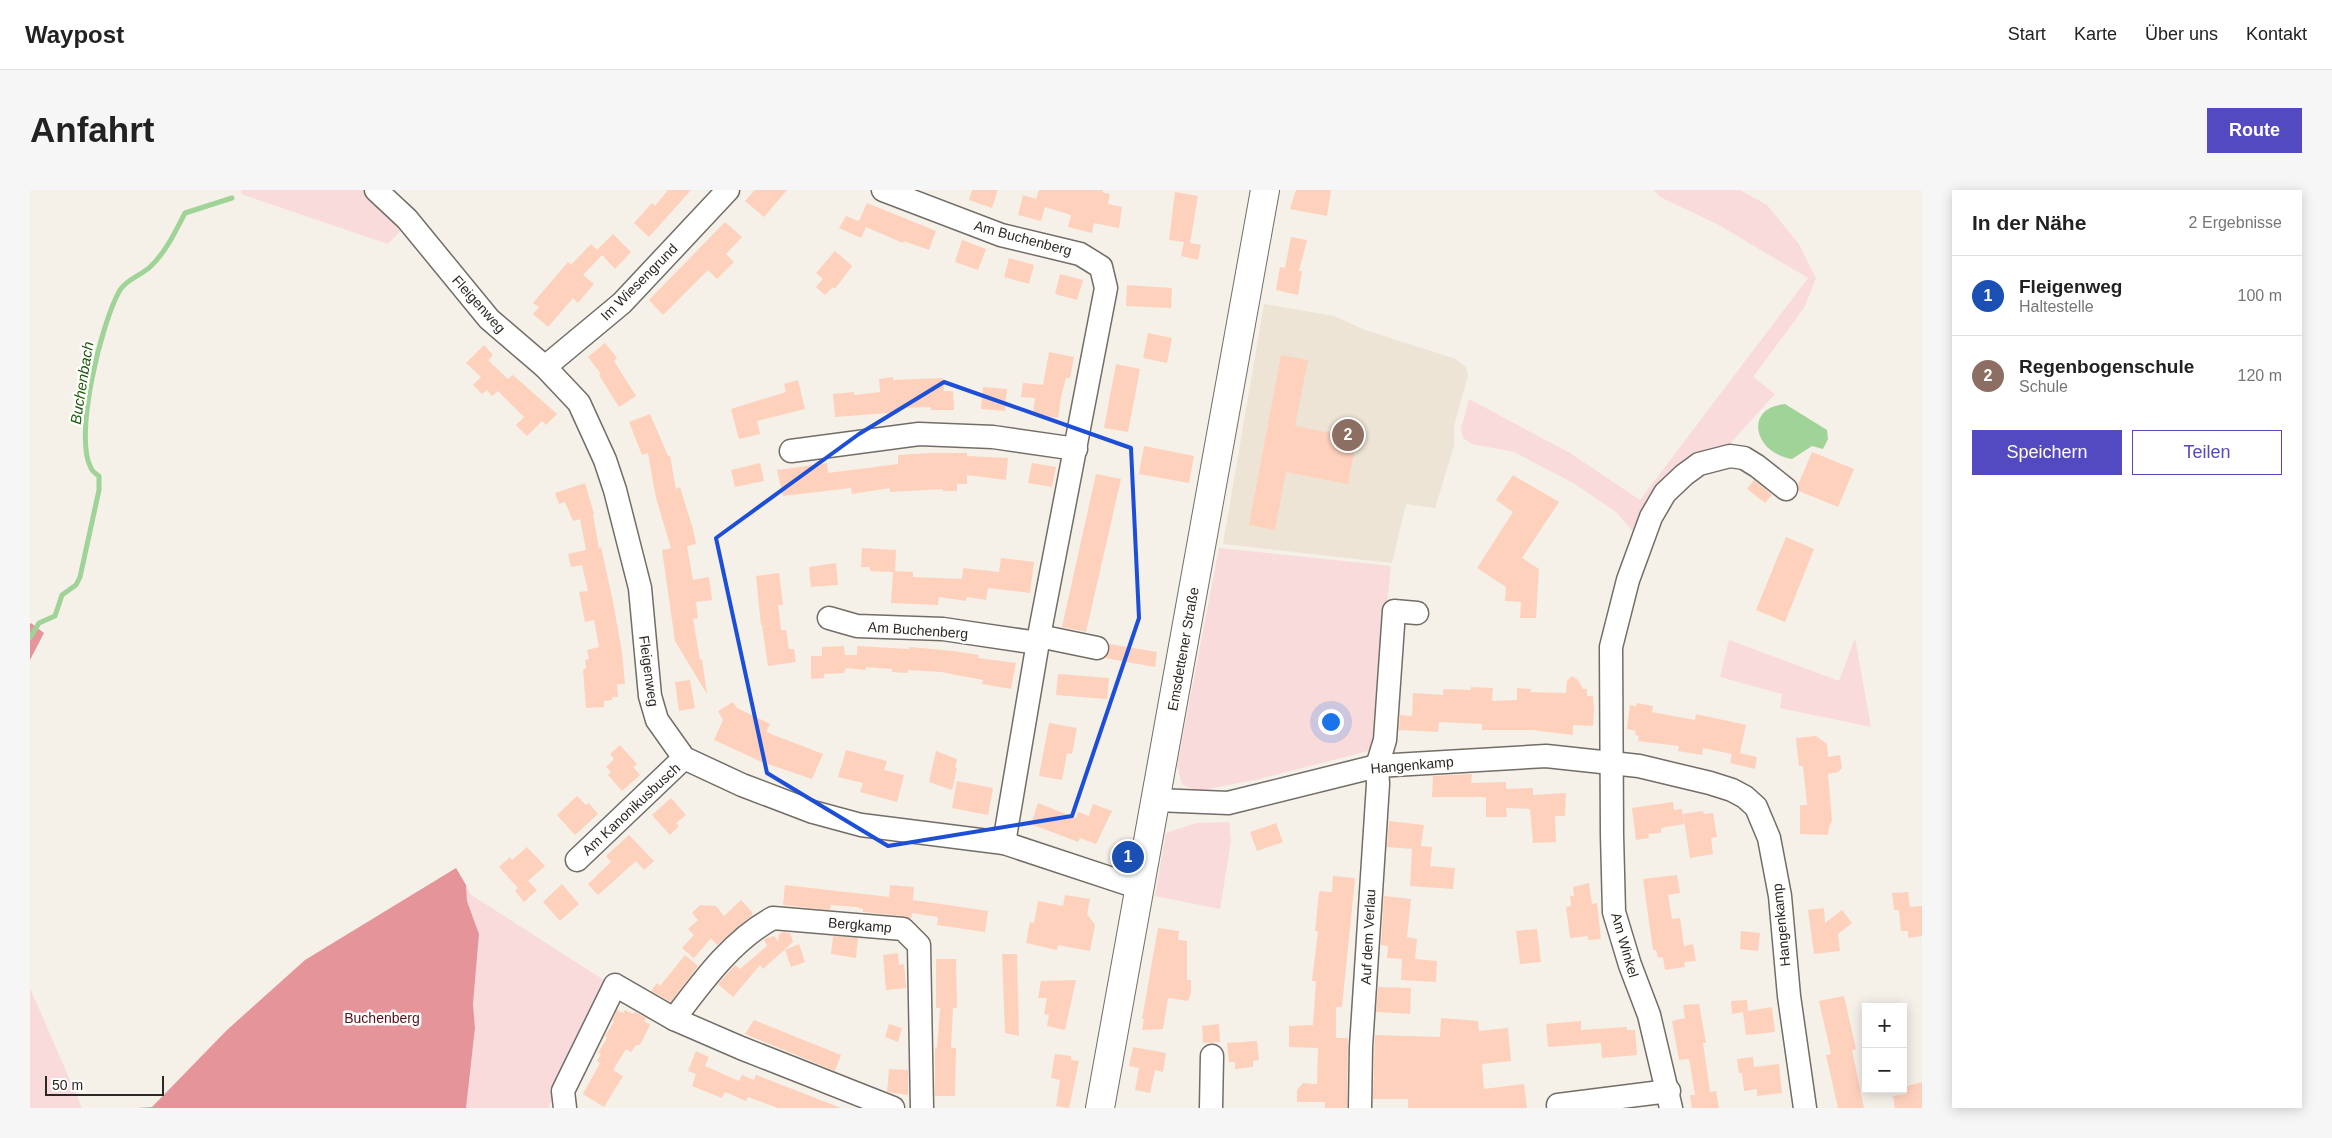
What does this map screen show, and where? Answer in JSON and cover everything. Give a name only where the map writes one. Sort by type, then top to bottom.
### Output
[{"type":"main road","name":"Emsdettener Straße","points":[[1100,1108],[1113,1025],[1140,888],[1265,190]]},
{"type":"street","name":"Fleigenweg","points":[[376,190],[407,220],[489,319],[545,367],[579,403],[612,482],[640,588],[650,696],[657,720],[684,758],[742,785],[813,812],[861,825],[1004,843],[1140,888]]},
{"type":"street","name":"Im Wiesengrund","points":[[545,367],[622,303],[728,190]]},
{"type":"street","name":"Am Buchenberg","points":[[883,190],[1001,235],[1080,254],[1102,267],[1106,288],[1039,640],[1004,843]]},
{"type":"street","points":[[791,452],[919,434],[993,438],[1076,448]]},
{"type":"street","points":[[1611,764],[1611,647],[1617,618],[1639,547],[1650,517],[1665,493],[1684,474],[1699,464],[1730,456],[1744,458],[1786,489]]},
{"type":"street","name":"Auf dem Verlau","points":[[1360,1108],[1361,1047],[1378,784],[1377,766],[1385,740],[1394,611],[1417,613]]},
{"type":"street","name":"Am Buchenberg","points":[[829,618],[857,626],[943,629],[1039,640]]},
{"type":"street","points":[[1039,640],[1096,648]]},
{"type":"street","name":"Hangenkamp","points":[[1156,800],[1228,802],[1377,766],[1546,756],[1639,766],[1732,790],[1745,797],[1756,807],[1769,838],[1780,896],[1788,996],[1805,1108]]},
{"type":"street","name":"Am Kanonikusbusch","points":[[577,860],[684,758]]},
{"type":"street","name":"Am Winkel","points":[[1558,1105],[1670,1099],[1649,1015],[1630,965],[1614,912],[1611,764]]},
{"type":"street","name":"Bergkamp","points":[[674,1018],[730,951],[759,926],[773,918],[903,929],[920,945],[922,1108]]},
{"type":"street","points":[[565,1108],[563,1090],[615,985],[674,1018],[741,1048],[893,1108]]},
{"type":"street","points":[[1211,1108],[1212,1056]]},
{"type":"highlighted area","points":[[944,382],[1131,448],[1139,618],[1072,816],[888,846],[767,773],[716,538],[859,434]]},
{"type":"shaded area","points":[[241,190],[368,190],[406,225],[388,244],[241,194]]},
{"type":"shaded area","points":[[1654,190],[1740,190],[1767,205],[1799,244],[1816,278],[1804,308],[1753,377],[1775,394],[1727,447],[1636,535],[1616,512],[1575,484],[1514,452],[1472,444],[1463,438],[1461,429],[1469,399],[1570,453],[1640,500],[1808,278],[1717,224],[1660,197]]},
{"type":"shaded area","points":[[1264,304],[1334,316],[1365,330],[1456,359],[1466,367],[1468,376],[1454,425],[1454,446],[1435,508],[1406,504],[1392,563],[1223,544]]},
{"type":"shaded area","points":[[1785,404],[1827,430],[1828,439],[1823,449],[1812,446],[1792,459],[1779,455],[1762,440],[1759,422],[1763,413],[1772,407]]},
{"type":"shaded area","points":[[1219,548],[1391,566],[1372,750],[1255,780],[1196,791],[1182,784],[1177,766]]},
{"type":"shaded area","points":[[1855,638],[1871,727],[1780,708],[1782,694],[1720,677],[1729,640],[1839,681]]},
{"type":"shaded area","points":[[1229,822],[1231,841],[1220,909],[1155,896],[1166,833],[1196,823]]},
{"type":"shaded area","points":[[466,885],[470,894],[607,982],[548,1108],[466,1108],[475,1028],[473,1004],[479,934],[467,901]]},
{"type":"shaded area","points":[[30,988],[82,1108],[30,1108]]},
{"type":"green space","points":[[30,624],[44,633],[30,660]]},
{"type":"green space","name":"Buchenberg","points":[[456,868],[466,885],[467,901],[479,934],[473,1004],[475,1028],[466,1108],[137,1108],[152,1107],[227,1030],[305,960]]},
{"type":"building","points":[[668,190],[691,190],[649,237],[634,223],[652,203],[655,206]]},
{"type":"building","points":[[755,190],[787,190],[764,217],[745,201]]},
{"type":"building","points":[[972,190],[998,190],[992,208],[969,200]]},
{"type":"building","points":[[1039,190],[1103,190],[1102,192],[1110,194],[1108,204],[1122,207],[1119,228],[1094,223],[1092,233],[1068,227],[1071,215],[1045,207],[1041,221],[1018,215],[1023,195],[1036,199]]},
{"type":"building","points":[[1296,190],[1331,190],[1327,216],[1290,209]]},
{"type":"building","points":[[1175,192],[1198,196],[1190,243],[1201,245],[1198,260],[1181,256],[1184,242],[1169,240]]},
{"type":"building","points":[[867,203],[936,231],[929,250],[904,241],[903,243],[866,227],[861,238],[839,228],[846,216],[859,221]]},
{"type":"building","points":[[725,222],[742,237],[726,254],[734,262],[717,279],[708,270],[663,315],[649,300]]},
{"type":"building","points":[[613,234],[631,252],[615,269],[602,255],[583,275],[594,284],[578,303],[573,298],[548,327],[533,314],[539,307],[533,303],[568,262],[571,265],[591,244],[597,250]]},
{"type":"building","points":[[1291,237],[1307,240],[1299,271],[1302,271],[1298,295],[1276,290],[1280,267],[1285,268]]},
{"type":"building","points":[[962,240],[986,249],[978,270],[955,262]]},
{"type":"building","points":[[835,251],[852,266],[835,289],[833,287],[825,295],[816,287],[823,279],[816,273]]},
{"type":"building","points":[[1009,258],[1034,265],[1029,284],[1004,277]]},
{"type":"building","points":[[1060,274],[1083,280],[1077,300],[1055,294]]},
{"type":"building","points":[[1127,285],[1172,288],[1171,308],[1126,306]]},
{"type":"building","points":[[1148,333],[1172,338],[1167,363],[1143,358]]},
{"type":"building","points":[[605,343],[617,358],[614,361],[636,396],[619,407],[599,375],[601,374],[588,357]]},
{"type":"building","points":[[484,345],[493,355],[488,360],[508,379],[513,375],[557,414],[546,425],[542,421],[527,436],[516,425],[524,417],[498,391],[492,396],[487,390],[482,394],[473,385],[481,377],[466,363]]},
{"type":"building","points":[[1049,352],[1074,357],[1070,378],[1066,378],[1061,397],[1058,418],[1033,414],[1035,398],[1021,397],[1023,383],[1043,385]]},
{"type":"building","points":[[1281,355],[1308,360],[1295,426],[1357,438],[1348,484],[1286,472],[1275,530],[1249,525]]},
{"type":"building","points":[[1116,364],[1140,369],[1128,432],[1104,428]]},
{"type":"building","points":[[893,377],[893,380],[943,378],[944,391],[953,391],[954,410],[931,410],[931,407],[900,408],[900,411],[889,413],[835,417],[833,394],[854,392],[854,395],[880,392],[879,379]]},
{"type":"building","points":[[798,380],[805,409],[757,421],[760,434],[739,439],[731,409],[786,392],[784,384]]},
{"type":"building","points":[[983,387],[1007,389],[1005,411],[981,409]]},
{"type":"building","points":[[650,414],[668,456],[670,456],[676,489],[680,487],[693,529],[696,544],[687,546],[693,580],[709,577],[712,600],[696,602],[698,618],[693,619],[700,660],[702,659],[707,694],[675,641],[662,550],[671,548],[656,498],[648,453],[642,455],[629,422]]},
{"type":"building","points":[[1144,446],[1194,456],[1189,483],[1139,474]]},
{"type":"building","points":[[1812,452],[1854,469],[1838,507],[1799,491],[1798,485]]},
{"type":"building","points":[[967,453],[967,456],[1008,458],[1006,480],[967,475],[967,484],[957,484],[957,491],[943,491],[943,489],[890,492],[890,488],[852,494],[851,488],[783,496],[777,470],[827,463],[828,473],[898,464],[898,455]]},
{"type":"building","points":[[760,463],[764,481],[735,487],[731,470]]},
{"type":"building","points":[[1032,463],[1056,467],[1052,487],[1028,483]]},
{"type":"building","points":[[1096,474],[1121,479],[1086,632],[1062,627]]},
{"type":"building","points":[[1513,475],[1559,502],[1522,558],[1539,569],[1536,618],[1520,618],[1521,602],[1505,601],[1506,587],[1477,568],[1513,512],[1496,500]]},
{"type":"building","points":[[1754,480],[1772,495],[1765,503],[1747,489]]},
{"type":"building","points":[[585,483],[594,514],[599,548],[601,547],[613,602],[622,652],[625,684],[617,684],[618,697],[612,697],[612,700],[604,701],[604,707],[586,708],[583,670],[586,668],[585,660],[589,659],[587,650],[599,647],[594,620],[585,622],[579,592],[588,591],[582,565],[571,567],[568,554],[586,550],[580,519],[573,521],[565,502],[559,504],[555,493]]},
{"type":"building","points":[[1786,537],[1814,549],[1785,622],[1756,610]]},
{"type":"building","points":[[862,548],[896,550],[895,571],[913,572],[913,577],[962,579],[963,568],[999,572],[1001,558],[1034,562],[1030,593],[988,588],[986,600],[967,597],[966,601],[939,597],[938,605],[891,603],[893,572],[870,571],[870,567],[861,567]]},
{"type":"building","points":[[836,563],[838,585],[811,587],[809,567]]},
{"type":"building","points":[[779,573],[783,605],[778,605],[781,630],[786,630],[789,649],[794,649],[796,662],[768,666],[761,625],[756,576]]},
{"type":"building","points":[[1109,644],[1157,652],[1155,667],[1105,658],[1110,651]]},
{"type":"building","points":[[844,646],[845,655],[857,655],[857,646],[909,649],[909,647],[953,651],[979,655],[978,658],[1016,663],[1011,689],[982,684],[983,680],[941,672],[908,670],[908,673],[892,672],[892,669],[866,667],[866,670],[846,668],[844,673],[824,674],[824,678],[811,679],[811,656],[822,656],[822,647]]},
{"type":"building","points":[[1058,674],[1109,678],[1107,699],[1056,695]]},
{"type":"building","points":[[1572,676],[1578,680],[1583,689],[1587,689],[1587,696],[1593,696],[1594,709],[1593,726],[1573,725],[1573,735],[1532,730],[1482,730],[1482,724],[1439,722],[1438,732],[1399,730],[1400,715],[1412,716],[1413,693],[1443,695],[1443,689],[1471,690],[1471,687],[1493,688],[1492,701],[1517,700],[1517,688],[1531,689],[1530,692],[1566,693],[1567,681]]},
{"type":"building","points":[[690,680],[695,708],[679,711],[675,682]]},
{"type":"building","points":[[733,702],[737,708],[770,724],[766,732],[823,754],[812,779],[762,762],[714,740],[723,720],[718,711]]},
{"type":"building","points":[[1637,703],[1653,706],[1652,712],[1695,720],[1696,714],[1746,725],[1740,753],[1757,757],[1755,769],[1730,763],[1732,754],[1703,748],[1702,755],[1678,751],[1679,746],[1638,741],[1639,736],[1635,735],[1636,731],[1627,729],[1630,705],[1636,706]]},
{"type":"building","points":[[1049,723],[1077,728],[1072,754],[1067,753],[1062,780],[1039,776]]},
{"type":"building","points":[[1816,736],[1827,744],[1828,757],[1840,755],[1842,768],[1838,772],[1828,774],[1832,821],[1828,835],[1800,834],[1800,805],[1807,805],[1803,766],[1799,766],[1796,738]]},
{"type":"building","points":[[620,745],[637,764],[633,767],[640,775],[622,791],[608,775],[611,772],[606,767],[614,759],[610,754]]},
{"type":"building","points":[[846,750],[887,761],[884,770],[904,775],[897,802],[860,792],[863,783],[838,777]]},
{"type":"building","points":[[936,751],[957,759],[952,790],[929,782]]},
{"type":"building","points":[[1472,774],[1471,783],[1506,782],[1506,789],[1533,788],[1533,795],[1566,793],[1565,816],[1555,816],[1556,842],[1533,843],[1530,809],[1506,808],[1507,817],[1486,817],[1486,797],[1432,797],[1433,776]]},
{"type":"building","points":[[957,781],[993,788],[988,815],[952,808]]},
{"type":"building","points":[[577,796],[586,805],[589,803],[598,814],[575,835],[557,815]]},
{"type":"building","points":[[671,798],[686,815],[676,823],[679,826],[670,835],[652,815]]},
{"type":"building","points":[[1673,802],[1674,810],[1682,809],[1684,824],[1661,828],[1661,833],[1648,834],[1649,838],[1636,840],[1632,808]]},
{"type":"building","points":[[1038,803],[1076,818],[1078,812],[1089,816],[1093,804],[1112,811],[1096,844],[1080,838],[1078,842],[1031,824]]},
{"type":"building","points":[[1703,811],[1704,814],[1713,813],[1717,837],[1711,838],[1713,854],[1690,858],[1683,814]]},
{"type":"building","points":[[1389,821],[1424,825],[1421,846],[1432,847],[1430,866],[1455,868],[1453,889],[1410,886],[1412,849],[1387,847]]},
{"type":"building","points":[[1276,823],[1283,842],[1257,851],[1250,832]]},
{"type":"building","points":[[629,835],[654,861],[644,870],[636,861],[598,895],[588,884],[611,862],[606,856]]},
{"type":"building","points":[[527,847],[545,866],[528,881],[537,890],[524,902],[515,891],[518,888],[499,867],[510,857],[512,860]]},
{"type":"building","points":[[1677,875],[1680,893],[1668,895],[1672,919],[1680,918],[1684,946],[1693,944],[1696,961],[1684,962],[1685,967],[1665,970],[1663,957],[1658,958],[1656,950],[1653,950],[1643,879]]},
{"type":"building","points":[[1333,876],[1355,878],[1342,1007],[1336,1007],[1336,1038],[1348,1038],[1347,1108],[1325,1108],[1325,1102],[1297,1102],[1297,1090],[1303,1083],[1317,1084],[1318,1048],[1289,1047],[1289,1026],[1313,1025],[1316,981],[1312,981],[1318,931],[1315,931],[1319,893],[1320,891],[1332,892]]},
{"type":"building","points":[[1589,883],[1592,904],[1597,903],[1601,939],[1588,940],[1588,936],[1570,938],[1566,907],[1571,906],[1570,896],[1574,896],[1573,887]]},
{"type":"building","points":[[562,884],[579,904],[560,921],[543,902]]},
{"type":"building","points":[[785,885],[889,897],[890,885],[914,887],[913,900],[988,911],[985,932],[937,925],[938,917],[912,913],[911,919],[904,916],[863,912],[863,909],[856,907],[831,905],[830,910],[783,905]]},
{"type":"building","points":[[1908,892],[1910,907],[1922,906],[1922,936],[1908,938],[1908,931],[1901,931],[1899,910],[1894,910],[1892,893]]},
{"type":"building","points":[[1065,895],[1090,899],[1087,914],[1095,925],[1090,951],[1058,945],[1057,950],[1026,943],[1030,922],[1034,923],[1038,901],[1063,906]]},
{"type":"building","points":[[1384,896],[1411,899],[1407,937],[1417,939],[1415,959],[1437,961],[1436,982],[1401,980],[1402,959],[1387,958],[1388,946],[1381,945]]},
{"type":"building","points":[[741,900],[752,912],[752,915],[717,945],[711,938],[694,958],[682,948],[694,935],[688,929],[698,920],[692,913],[700,905],[716,906],[724,916]]},
{"type":"building","points":[[1824,908],[1825,923],[1842,910],[1852,923],[1838,934],[1840,951],[1814,954],[1808,910]]},
{"type":"building","points":[[1158,928],[1179,931],[1178,940],[1187,941],[1187,980],[1191,980],[1191,993],[1188,1001],[1168,998],[1163,1029],[1142,1030],[1144,1019],[1142,1019]]},
{"type":"building","points":[[1537,929],[1541,962],[1520,964],[1516,931]]},
{"type":"building","points":[[1741,931],[1760,933],[1758,951],[1740,949]]},
{"type":"building","points":[[784,932],[790,933],[793,942],[763,969],[760,965],[733,997],[718,984],[735,965],[740,969],[767,946],[764,939],[774,936],[778,941],[779,934]]},
{"type":"building","points":[[833,936],[858,938],[856,958],[831,954]]},
{"type":"building","points":[[799,944],[805,962],[791,967],[785,950]]},
{"type":"building","points":[[898,953],[899,965],[904,964],[906,988],[886,990],[883,955]]},
{"type":"building","points":[[1002,954],[1017,954],[1019,1036],[1005,1033]]},
{"type":"building","points":[[685,955],[698,966],[671,1002],[651,991],[657,983],[660,986]]},
{"type":"building","points":[[936,959],[956,959],[957,1008],[953,1008],[951,1048],[956,1048],[955,1096],[935,1096],[935,1048],[937,1048],[940,1008],[936,1008]]},
{"type":"building","points":[[1076,980],[1065,1030],[1047,1026],[1049,1015],[1044,1014],[1047,998],[1038,998],[1041,981]]},
{"type":"building","points":[[1378,987],[1411,988],[1410,1014],[1376,1012]]},
{"type":"building","points":[[1844,996],[1856,1049],[1852,1050],[1864,1108],[1838,1108],[1826,1055],[1831,1054],[1819,1001]]},
{"type":"building","points":[[1747,1000],[1748,1011],[1772,1007],[1775,1032],[1746,1035],[1743,1012],[1732,1014],[1731,1001]]},
{"type":"building","points":[[1699,1004],[1706,1043],[1703,1043],[1710,1092],[1716,1091],[1719,1108],[1692,1108],[1690,1095],[1695,1095],[1689,1059],[1679,1060],[1672,1021],[1685,1018],[1683,1005]]},
{"type":"building","points":[[617,1010],[623,1013],[625,1010],[633,1014],[635,1012],[646,1018],[644,1021],[650,1025],[640,1045],[636,1045],[631,1052],[626,1049],[613,1070],[623,1076],[604,1107],[583,1094],[600,1063],[597,1061],[601,1054],[598,1053],[607,1038],[605,1036],[614,1022]]},
{"type":"building","points":[[1441,1018],[1478,1021],[1479,1031],[1508,1028],[1511,1061],[1482,1064],[1484,1089],[1524,1084],[1527,1108],[1408,1108],[1408,1099],[1373,1099],[1375,1035],[1440,1037]]},
{"type":"building","points":[[754,1020],[841,1055],[835,1071],[745,1034]]},
{"type":"building","points":[[1581,1021],[1581,1030],[1627,1027],[1627,1030],[1635,1030],[1637,1055],[1602,1058],[1601,1043],[1548,1047],[1546,1024]]},
{"type":"building","points":[[889,1024],[902,1028],[898,1042],[885,1037]]},
{"type":"building","points":[[1219,1024],[1220,1042],[1203,1043],[1202,1026]]},
{"type":"building","points":[[1257,1041],[1259,1060],[1253,1061],[1253,1067],[1235,1069],[1235,1062],[1229,1062],[1227,1043]]},
{"type":"building","points":[[1133,1047],[1166,1053],[1163,1072],[1155,1070],[1150,1093],[1135,1090],[1139,1068],[1129,1066]]},
{"type":"building","points":[[696,1051],[709,1057],[705,1066],[739,1081],[742,1075],[754,1080],[756,1075],[841,1108],[778,1108],[748,1097],[746,1101],[725,1092],[722,1098],[692,1086],[696,1074],[688,1071]]},
{"type":"building","points":[[1055,1054],[1071,1056],[1071,1060],[1079,1061],[1069,1108],[1056,1106],[1060,1080],[1051,1078]]},
{"type":"building","points":[[1753,1057],[1754,1067],[1779,1064],[1782,1093],[1757,1096],[1757,1089],[1744,1091],[1742,1073],[1739,1073],[1737,1059]]},
{"type":"building","points":[[889,1069],[908,1070],[908,1095],[887,1092]]},
{"type":"building","points":[[1922,1082],[1922,1108],[1895,1108],[1893,1096],[1906,1094],[1907,1086]]},
{"type":"waterway","name":"Buchenbach","points":[[30,638],[39,623],[55,616],[62,595],[76,585],[80,577],[99,490],[99,476],[92,469],[86,453],[85,431],[88,406],[98,351],[113,305],[123,286],[150,267],[161,255],[185,213],[232,198]]},
{"type":"place","name":"Regenbogenschule","points":[[1348,435]]},
{"type":"place","name":"Fleigenweg","points":[[1128,857]]}]
